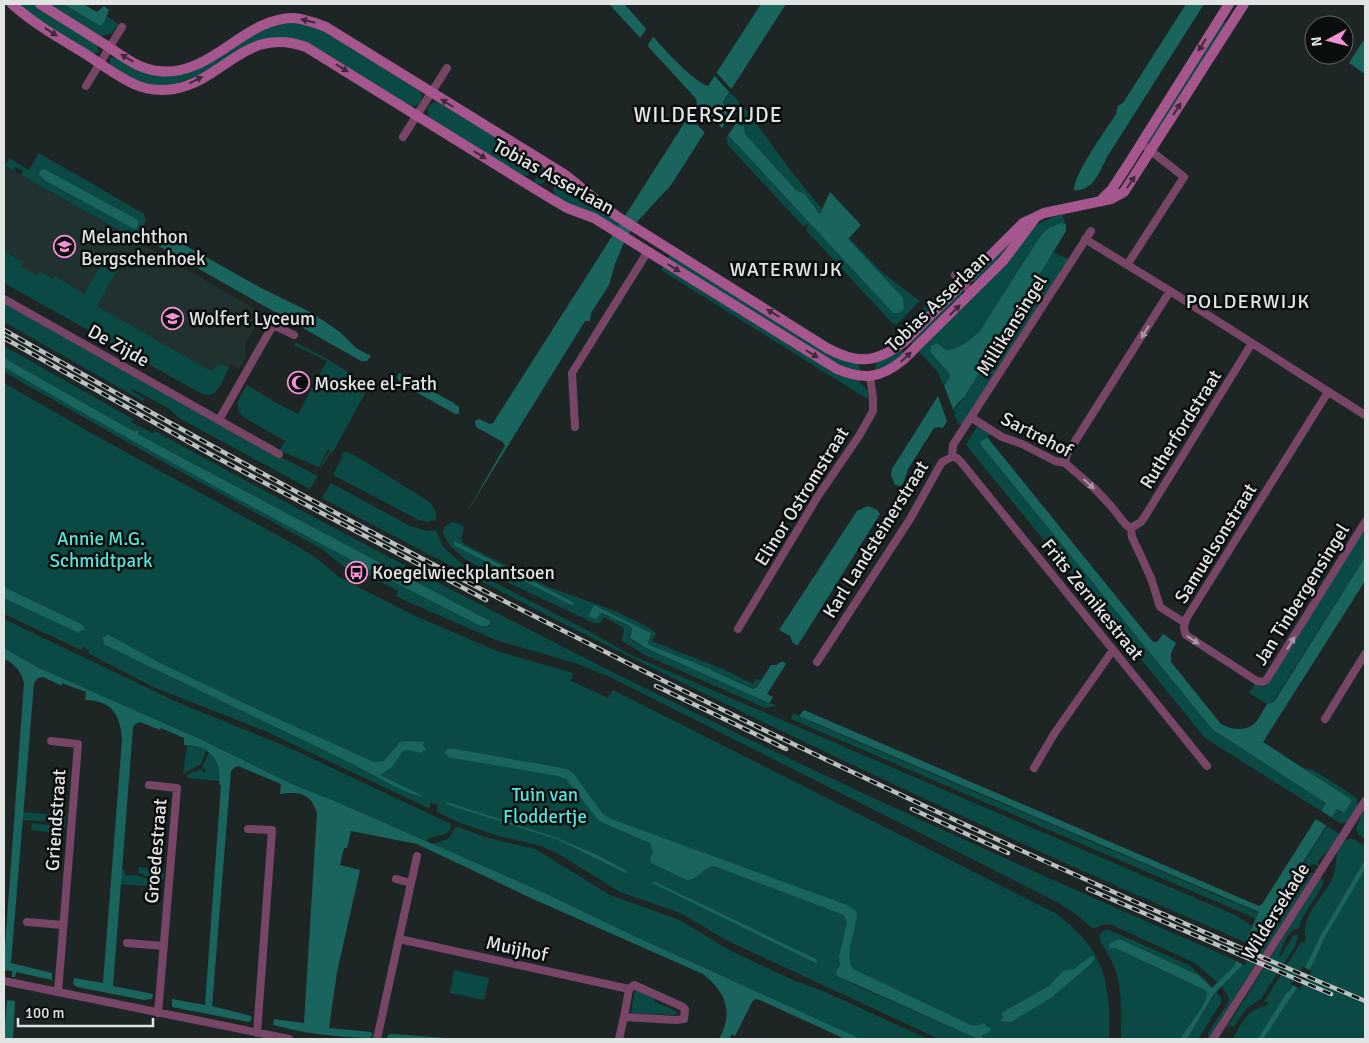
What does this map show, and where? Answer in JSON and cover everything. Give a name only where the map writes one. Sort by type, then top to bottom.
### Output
[{"type":"street","name":"Tobias Asserlaan","points":[[12,4],[26,16],[99,63],[135,84],[146,88],[167,90],[193,82],[258,45],[288,42],[306,47],[550,198],[567,208],[594,218],[837,369],[851,375],[870,376],[882,374],[903,360],[1003,261],[1037,216]]},
{"type":"street","name":"Tobias Asserlaan","points":[[40,4],[142,68],[156,71],[184,70],[204,61],[266,24],[279,20],[304,19],[326,27],[564,174],[600,206],[618,218],[827,348],[842,356],[867,360],[877,358],[905,341],[1023,224],[1037,216],[1052,211],[1111,199],[1124,192],[1244,4]]},
{"type":"street","points":[[1100,200],[1112,189],[1229,4]]},
{"type":"street","points":[[86,86],[122,27]]},
{"type":"street","points":[[404,137],[447,68]]},
{"type":"street","points":[[1127,265],[1184,177],[1151,150],[1140,144]]},
{"type":"street","name":"Millikansingel","points":[[960,436],[1090,231]]},
{"type":"street","points":[[1085,239],[1365,415]]},
{"type":"street","points":[[575,427],[572,372],[648,251]]},
{"type":"street","points":[[955,274],[972,293]]},
{"type":"street","points":[[1065,463],[1067,454],[1170,291]]},
{"type":"street","name":"De Zijde","points":[[4,299],[279,454]]},
{"type":"street","points":[[219,420],[274,325],[294,335]]},
{"type":"street","name":"Rutherfordstraat","points":[[1131,528],[1141,522],[1147,513],[1252,343]]},
{"type":"street","name":"Elinor Ostromstraat","points":[[738,628],[818,496],[859,436],[873,411],[870,376]]},
{"type":"street","name":"Samuelsonstraat","points":[[1263,682],[1257,681],[1186,636],[1183,629],[1184,623],[1328,392]]},
{"type":"street","name":"Sartrehof","points":[[972,418],[1002,437],[1022,444],[1055,461],[1065,463],[1095,489],[1126,525],[1131,528],[1132,537],[1152,578],[1160,607],[1184,623]]},
{"type":"street","name":"Karl Landsteinerstraat","points":[[816,662],[910,519],[942,462],[952,456],[953,445],[960,436]]},
{"type":"street","name":"Frits Zernikestraat","points":[[952,456],[961,462],[1207,766]]},
{"type":"street","name":"Jan Tinbergensingel","points":[[1263,682],[1271,675],[1365,522]]},
{"type":"street","points":[[1034,768],[1054,734],[1113,650]]},
{"type":"street","points":[[1325,719],[1365,654]]},
{"type":"street","name":"Griendstraat","points":[[51,741],[78,744],[58,992]]},
{"type":"street","name":"Groedestraat","points":[[148,785],[176,788],[158,1013]]},
{"type":"street","name":"Wildersekade","points":[[1213,1039],[1365,801]]},
{"type":"street","points":[[248,829],[272,830],[257,1033]]},
{"type":"street","points":[[377,1039],[417,856]]},
{"type":"street","points":[[396,879],[411,883]]},
{"type":"street","points":[[27,922],[64,925]]},
{"type":"street","name":"Muijhof","points":[[399,939],[629,989],[631,986],[637,985],[685,1009],[684,1019],[681,1020],[624,1017]]},
{"type":"street","points":[[128,943],[164,946]]},
{"type":"street","points":[[4,981],[289,1039]]},
{"type":"street","points":[[619,1039],[629,989]]},
{"type":"shaded area","points":[[64,4],[83,4],[97,12],[104,6],[109,10],[104,22],[100,26]]},
{"type":"shaded area","points":[[609,4],[624,4],[677,62],[699,81],[708,86],[761,4],[786,4],[723,102],[725,110],[740,126],[744,126],[745,134],[796,190],[805,194],[820,214],[830,192],[861,225],[848,239],[903,298],[904,309],[899,313],[893,313],[719,125],[715,123],[710,124],[671,185],[637,222],[625,240],[609,285],[591,313],[590,321],[585,321],[465,515],[505,446],[503,442],[476,427],[475,421],[479,419],[490,424],[493,423],[697,103],[690,92]]},
{"type":"shaded area","points":[[1186,4],[1204,4],[1107,157],[1095,180],[1086,188],[1074,190],[1079,173],[1116,114],[1118,106],[1123,103]]},
{"type":"shaded area","points":[[1365,38],[1365,74],[1352,65],[1354,65],[1354,55]]},
{"type":"shaded area","points":[[5,166],[263,313],[245,344],[246,357],[239,369],[231,364],[218,387],[4,281]]},
{"type":"shaded area","points":[[44,169],[136,219],[139,222],[136,229],[46,181],[39,175],[41,170]]},
{"type":"shaded area","points":[[1062,223],[1066,224],[1066,231],[965,396],[957,404],[943,428],[934,428],[908,469],[903,484],[900,486],[895,485],[891,475],[892,469],[950,377],[949,373],[930,352],[931,346],[937,343],[946,350],[955,348],[964,344],[979,332],[1041,235],[1050,227]]},
{"type":"shaded area","points":[[154,230],[165,234],[261,288],[312,313],[340,332],[356,348],[371,356],[367,361],[361,361],[155,244],[152,240]]},
{"type":"shaded area","points":[[4,358],[135,432],[136,430],[139,431],[138,434],[160,446],[490,621],[490,624],[481,626],[240,500],[4,367]]},
{"type":"shaded area","points":[[399,373],[452,402],[459,407],[459,414],[455,414],[402,384],[397,378]]},
{"type":"shaded area","points":[[987,437],[1153,642],[1157,642],[1163,634],[1176,643],[1171,653],[1171,662],[1221,724],[1229,728],[1244,729],[1252,725],[1267,704],[1274,702],[1365,557],[1365,581],[1263,742],[1352,800],[1344,813],[1337,809],[1303,862],[1300,862],[1295,868],[1297,873],[1268,917],[1262,921],[1241,967],[1214,994],[1187,1039],[1180,1039],[1201,1009],[1207,991],[1124,952],[1114,948],[1109,949],[1109,944],[1122,940],[1198,975],[1212,988],[1234,966],[1259,912],[799,716],[804,710],[1259,906],[1262,904],[1326,803],[1212,729],[980,444]]},
{"type":"shaded area","points":[[868,506],[877,510],[880,514],[798,645],[794,644],[790,636],[779,630],[857,511]]},
{"type":"shaded area","points":[[454,541],[571,601],[574,603],[573,606],[454,545]]},
{"type":"shaded area","points":[[4,587],[83,625],[85,630],[81,630],[79,633],[4,598]]},
{"type":"shaded area","points":[[594,605],[651,633],[649,645],[698,664],[753,689],[757,687],[771,665],[784,662],[786,664],[767,694],[773,697],[769,703],[646,648],[630,638],[632,629],[630,626],[602,613],[600,613],[597,619],[590,617],[589,615]]},
{"type":"shaded area","points":[[107,634],[158,662],[374,762],[384,761],[400,742],[424,742],[423,746],[426,751],[423,750],[422,753],[408,750],[403,751],[392,767],[380,775],[423,796],[399,788],[103,644],[102,637],[106,637]]},
{"type":"shaded area","points":[[4,648],[37,667],[202,740],[292,784],[538,890],[861,1039],[845,1039],[755,999],[735,1036],[732,1034],[729,1039],[719,1039],[724,1029],[727,1011],[722,995],[703,974],[533,899],[417,844],[351,831],[340,865],[360,870],[337,972],[329,1028],[371,1032],[373,1035],[370,1038],[333,1036],[273,1025],[274,1019],[304,1023],[317,813],[308,797],[298,793],[280,794],[281,784],[238,766],[231,771],[212,1006],[251,1016],[252,1019],[249,1022],[172,1007],[172,999],[205,1005],[221,785],[219,784],[216,761],[207,751],[184,745],[184,738],[161,728],[160,730],[140,722],[133,727],[113,986],[153,994],[152,999],[144,1000],[77,987],[73,984],[74,978],[103,983],[122,740],[120,724],[108,706],[85,700],[86,692],[62,683],[62,686],[43,677],[38,678],[34,683],[11,963],[52,973],[52,980],[16,972],[15,977],[12,977],[12,971],[4,970],[4,961],[24,683],[17,668],[4,659]]},
{"type":"shaded area","points":[[449,748],[567,769],[573,773],[603,814],[611,819],[847,905],[857,913],[849,958],[853,969],[971,1025],[975,1026],[984,1023],[987,1027],[991,1028],[989,1032],[981,1036],[983,1039],[978,1039],[837,976],[836,972],[840,965],[839,957],[847,922],[844,915],[714,866],[687,880],[651,863],[650,859],[653,852],[650,843],[599,821],[566,779],[447,757],[448,755],[444,753]]},
{"type":"shaded area","points":[[447,802],[557,838],[593,853],[627,871],[626,873],[556,839],[446,804]]},
{"type":"shaded area","points":[[1365,860],[1365,869],[1325,937],[1312,965],[1263,1039],[1258,1039],[1285,995],[1306,966],[1321,935]]},
{"type":"shaded area","points":[[653,881],[816,959],[817,962],[652,883]]},
{"type":"shaded area","points":[[1091,956],[1095,957],[1092,963],[1052,997],[1011,1022],[1000,1021],[1003,1018],[1002,1013],[1049,986],[1063,971],[1074,969]]},
{"type":"shaded area","points":[[7,1000],[15,1001],[13,1039],[4,1039]]},
{"type":"shaded area","points":[[388,1035],[461,1039],[387,1039]]},
{"type":"green space","points":[[16,4],[35,4],[97,45],[99,52],[88,52]]},
{"type":"green space","points":[[44,4],[64,4],[100,26],[107,16],[119,25],[111,34],[101,36]]},
{"type":"green space","points":[[294,22],[315,26],[420,91],[421,101],[415,106],[406,105],[282,39],[198,76],[165,87],[139,82],[112,66],[109,61],[110,58],[115,57],[163,75],[270,26]]},
{"type":"green space","points":[[1223,22],[1226,23],[1151,144],[1149,143],[1149,141]]},
{"type":"green space","points":[[730,92],[740,102],[730,116],[723,104]]},
{"type":"green space","points":[[436,102],[533,159],[532,162],[534,164],[527,176],[524,175],[522,178],[431,119],[428,109],[429,106]]},
{"type":"green space","points":[[745,108],[791,171],[822,209],[821,214],[805,194],[796,190],[745,134],[744,126],[740,126],[736,122]]},
{"type":"green space","points":[[728,134],[893,313],[849,238],[883,273],[920,301],[896,325],[892,323],[806,230],[808,226],[805,224],[804,227],[727,144],[726,138]]},
{"type":"green space","points":[[39,153],[144,214],[146,221],[136,240],[21,175],[23,171],[16,167],[14,171],[5,166],[9,158],[29,170]]},
{"type":"green space","points":[[543,167],[547,178],[542,184],[533,183]]},
{"type":"green space","points":[[560,181],[567,182],[621,223],[617,229],[568,206],[555,195],[553,187]]},
{"type":"green space","points":[[1062,214],[1065,223],[1050,227],[1041,235],[979,332],[964,344],[955,348],[946,350],[937,343],[931,346],[930,352],[949,373],[950,377],[944,387],[937,371],[917,350],[1035,226]]},
{"type":"green space","points":[[1020,230],[1007,253],[976,282],[971,281]]},
{"type":"green space","points":[[4,251],[23,262],[21,267],[38,276],[41,272],[53,279],[55,276],[84,294],[107,255],[117,261],[114,267],[118,269],[98,303],[98,307],[211,371],[221,364],[229,368],[220,387],[213,394],[202,394],[4,283]]},
{"type":"green space","points":[[1053,252],[1068,259],[968,417],[963,424],[959,425],[953,412],[965,396]]},
{"type":"green space","points":[[671,253],[859,365],[861,371],[859,373],[847,370],[667,260]]},
{"type":"green space","points":[[664,264],[859,381],[867,390],[869,400],[661,270]]},
{"type":"green space","points":[[951,281],[949,291],[904,335],[905,326]]},
{"type":"green space","points":[[962,291],[962,297],[914,346],[909,340]]},
{"type":"green space","points":[[4,303],[237,435],[318,476],[310,489],[179,418],[168,408],[132,389],[131,391],[145,398],[143,401],[4,322]]},
{"type":"green space","points":[[296,343],[345,370],[361,383],[365,389],[364,395],[333,452],[331,452],[321,468],[330,450],[328,449],[319,467],[283,452],[280,450],[285,441],[245,418],[238,410],[238,402],[247,385],[272,401],[298,414],[327,361],[294,345]]},
{"type":"green space","points":[[4,346],[133,419],[131,422],[152,433],[155,431],[438,582],[652,692],[915,817],[1237,961],[1218,983],[1195,963],[1112,925],[1104,924],[1092,928],[1057,902],[610,677],[575,663],[496,640],[406,601],[396,596],[398,591],[351,566],[349,571],[322,549],[4,372],[4,367],[224,490],[485,627],[489,626],[488,620],[160,446],[138,434],[139,431],[136,430],[135,432],[4,358]]},
{"type":"green space","points":[[900,349],[905,355],[898,361],[875,369],[878,362]]},
{"type":"green space","name":"Annie M.G. Schmidtpark","points":[[4,383],[299,547],[319,560],[339,577],[411,614],[497,651],[573,673],[571,681],[608,698],[613,690],[1055,913],[1084,939],[1094,953],[1101,968],[1106,983],[1108,1000],[1109,1039],[983,1039],[837,975],[857,986],[978,1039],[939,1039],[728,941],[680,913],[620,892],[557,853],[541,846],[498,836],[460,823],[437,812],[437,805],[430,803],[430,809],[265,731],[153,687],[88,653],[89,650],[83,647],[81,650],[4,614]]},
{"type":"green space","points":[[978,425],[992,434],[980,442],[980,444],[1212,729],[1324,801],[1326,803],[1321,811],[1205,738],[1063,563],[1068,559],[1066,557],[1061,561],[970,450],[966,444]]},
{"type":"green space","points":[[343,452],[356,456],[431,503],[436,513],[436,520],[427,522],[419,520],[333,475]]},
{"type":"green space","points":[[331,483],[410,526],[427,531],[436,530],[443,547],[467,568],[629,654],[1237,916],[1252,926],[1245,942],[895,785],[664,674],[435,558],[322,498]]},
{"type":"green space","points":[[452,522],[457,523],[464,527],[461,538],[464,544],[546,586],[615,611],[646,626],[656,633],[652,641],[725,670],[753,684],[756,679],[761,680],[757,687],[752,688],[649,645],[651,633],[594,605],[597,619],[600,613],[602,613],[630,626],[632,629],[629,636],[631,640],[777,706],[765,708],[645,655],[622,641],[624,628],[604,617],[600,623],[594,623],[511,584],[465,559],[450,546],[443,534],[444,527]],"holes":[[[453,543],[571,601],[574,603],[573,606]]]},
{"type":"green space","points":[[1365,528],[1365,557],[1273,702],[1267,704],[1249,693],[1255,683],[1262,687],[1266,686]]},
{"type":"green space","points":[[4,619],[179,703],[290,748],[451,824],[450,829],[445,834],[426,841],[292,784],[202,740],[37,667],[4,648]]},
{"type":"green space","points":[[793,713],[1259,913],[1256,919],[791,719]]},
{"type":"green space","points":[[187,745],[200,747],[206,751],[201,764],[183,774]]},
{"type":"green space","points":[[209,752],[218,765],[220,781],[187,778],[187,775],[201,769],[204,773],[206,770],[202,767]]},
{"type":"green space","points":[[1306,768],[1315,771],[1357,798],[1358,805],[1347,822],[1342,824],[1331,818],[1337,809],[1343,813],[1351,800]]},
{"type":"green space","points":[[1365,806],[1365,840],[1356,829]]},
{"type":"green space","points":[[23,812],[66,816],[65,828],[48,820],[23,820]]},
{"type":"green space","points":[[32,823],[49,825],[64,831],[63,834],[31,830]]},
{"type":"green space","points":[[1327,826],[1339,834],[1330,849],[1317,862],[1318,866],[1313,864],[1309,867],[1275,921],[1270,924],[1262,921],[1297,873],[1295,868],[1300,861],[1304,862]]},
{"type":"green space","points":[[459,827],[485,837],[535,849],[610,895],[680,920],[727,949],[928,1039],[861,1039],[538,890],[432,844],[448,839],[455,828]]},
{"type":"green space","points":[[1351,838],[1363,845],[1365,842],[1365,1039],[1232,1039],[1242,1023],[1254,1010],[1266,1006],[1269,1002],[1264,1002],[1301,942],[1304,943],[1306,939],[1306,923],[1313,907],[1332,879],[1338,849],[1345,841]]},
{"type":"green space","points":[[139,867],[164,870],[163,880],[141,874],[138,872]]},
{"type":"green space","points":[[121,869],[124,870],[126,876],[136,875],[159,883],[159,887],[120,884]]},
{"type":"green space","points":[[1311,873],[1314,873],[1208,1039],[1208,1033],[1229,1001],[1222,987],[1241,967],[1258,929],[1269,930],[1276,926]]},
{"type":"green space","points":[[1321,877],[1323,885],[1302,918],[1299,928],[1288,935],[1279,955],[1281,956],[1293,936],[1299,934],[1295,946],[1261,999],[1246,1009],[1233,1027],[1230,1025],[1229,1028],[1227,1027]]},
{"type":"green space","points":[[1107,929],[1189,965],[1212,988],[1198,975],[1122,940],[1109,945],[1109,949],[1114,948],[1124,952],[1207,991],[1201,1009],[1180,1039],[1121,1039],[1121,1004],[1118,977],[1099,937]]},
{"type":"green space","points":[[454,970],[489,978],[484,1000],[450,993]]},
{"type":"green space","points":[[635,989],[655,998],[654,1001],[677,1013],[675,1015],[631,1013]]},
{"type":"green space","points":[[1216,992],[1221,998],[1221,1003],[1198,1039],[1187,1039]]},
{"type":"pier","points":[[648,26],[655,34],[646,48],[639,40]]},
{"type":"pier","points":[[715,71],[733,91],[731,94],[713,74]]},
{"type":"pier","points":[[693,105],[712,126],[706,134],[687,114]]},
{"type":"pier","points":[[731,113],[738,120],[727,137],[721,130]]},
{"type":"pier","points":[[943,383],[955,414],[948,424],[937,393]]},
{"type":"pier","points":[[1319,809],[1334,819],[1329,827],[1314,818]]},
{"type":"pier","points":[[1243,941],[1253,946],[1245,965],[1234,960]]},
{"type":"pier","points":[[1303,967],[1312,971],[1300,989],[1291,984]]},
{"type":"railway","points":[[4,330],[194,436],[449,573],[724,711],[1043,860],[1365,1001]]},
{"type":"railway","points":[[4,338],[210,454],[486,600]]},
{"type":"railway","points":[[656,686],[786,749]]},
{"type":"railway","points":[[912,809],[1008,853]]},
{"type":"railway","points":[[1088,889],[1331,994]]},
{"type":"place","name":"Melanchthon Bergschenhoek","points":[[65,247]]},
{"type":"place","name":"Wolfert Lyceum","points":[[173,318]]},
{"type":"place","name":"Moskee el-Fath","points":[[298,383]]},
{"type":"place","name":"Koegelwieckplantsoen","points":[[356,572]]},
{"type":"district","name":"WILDERSZIJDE","points":[[708,115]]},
{"type":"district","name":"WATERWIJK","points":[[786,269]]},
{"type":"district","name":"POLDERWIJK","points":[[1248,301]]},
{"type":"park label","name":"Tuin van Floddertje","points":[[545,805]]}]
